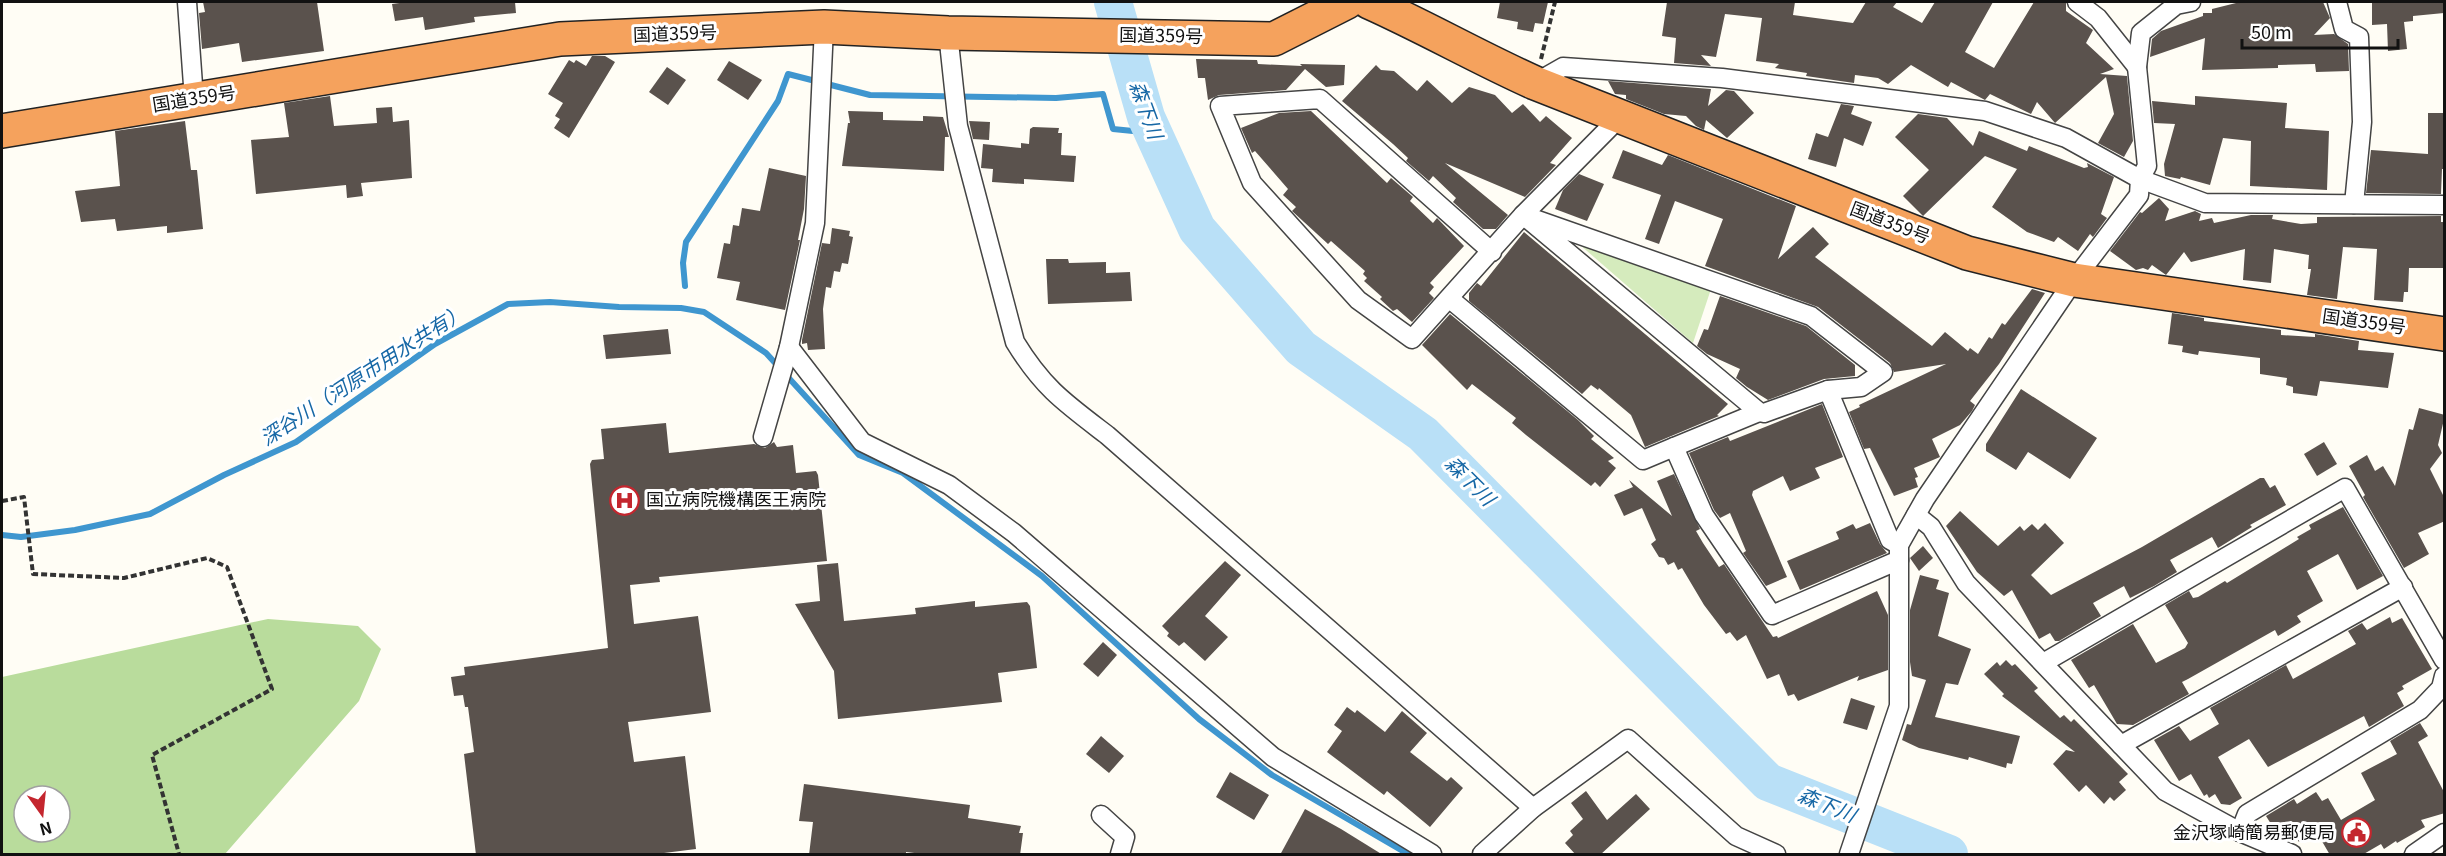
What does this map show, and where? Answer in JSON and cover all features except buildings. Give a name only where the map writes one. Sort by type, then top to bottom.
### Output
[{"type":"highway","name":"国道359号","points":[[2,131],[560,39],[824,27],[948,33],[1274,39],[1347,2]]},
{"type":"highway","name":"国道359号","points":[[1369,2],[1417,23],[1470,54],[1535,83],[1967,253],[2074,280],[2445,333]]},
{"type":"street","points":[[187,2],[194,99]]},
{"type":"street","points":[[2077,2],[2098,18],[2137,67]]},
{"type":"street","points":[[1849,855],[1899,706],[1899,552],[1916,515],[2074,280],[2139,195],[2140,179],[2147,166],[2137,67],[2140,33],[2176,5],[2191,2]]},
{"type":"street","points":[[2337,2],[2344,29],[2359,38],[2362,122],[2354,204]]},
{"type":"street","points":[[763,437],[787,353],[815,223],[824,27]]},
{"type":"street","points":[[948,33],[958,126],[1015,342],[1033,372],[1053,394],[1107,435],[1533,808]]},
{"type":"street","points":[[1535,83],[1563,67],[1722,78],[1985,111],[2066,138],[2140,179],[2205,203],[2445,205]]},
{"type":"street","points":[[1492,252],[1320,99],[1220,106],[1252,183],[1358,300],[1412,339],[1492,252],[1523,214],[1620,117]]},
{"type":"street","points":[[1523,214],[1811,316],[1882,372],[1861,387],[1828,390],[1764,413],[1759,411],[1523,214]]},
{"type":"street","points":[[1450,299],[1643,460],[1759,411]]},
{"type":"street","points":[[787,353],[862,442],[949,485],[1014,533],[1273,757],[1432,855]]},
{"type":"street","points":[[1828,390],[1856,463],[1890,540],[1899,552]]},
{"type":"street","points":[[1674,447],[1704,515],[1772,615],[1899,552]]},
{"type":"street","points":[[2043,663],[2345,488],[2445,660]]},
{"type":"street","points":[[1916,515],[1931,527],[1966,583],[2165,791],[2240,832],[2292,855]]},
{"type":"street","points":[[2121,745],[2403,587]]},
{"type":"street","points":[[2240,832],[2247,814],[2420,710],[2440,688],[2445,676]]},
{"type":"street","points":[[1482,855],[1533,808],[1628,739],[1736,836],[1776,855]]},
{"type":"street","points":[[1101,815],[1125,837],[1120,855]]},
{"type":"street","points":[[2414,855],[2445,833]]},
{"type":"path","points":[[1535,83],[1555,2]]},
{"type":"path","points":[[2,501],[24,497],[33,574],[124,578],[207,558],[227,567],[272,689],[152,755],[178,855]]},
{"type":"green space","points":[[1572,238],[1711,289],[1693,343]]},
{"type":"green space","points":[[268,619],[358,626],[381,649],[359,701],[225,854],[2,854],[2,677]]},
{"type":"waterway","name":"森下川","points":[[1113,2],[1146,117],[1197,229],[1301,348],[1423,434],[1768,782],[1949,854]]},
{"type":"waterway","points":[[685,286],[683,263],[686,242],[778,101],[788,74],[870,95],[1056,98],[1103,94],[1113,129],[1153,133]]},
{"type":"waterway","name":"深谷川（河原市用水共有）","points":[[2,535],[21,537],[75,530],[150,514],[224,475],[296,442],[435,344],[508,304],[550,302],[619,307],[681,308],[704,312],[766,353],[859,455],[903,473],[1042,576],[1199,719],[1272,775],[1408,854]]},
{"type":"place","name":"国立病院機構医王病院","points":[[625,500]]},
{"type":"place","name":"金沢塚崎簡易郵便局","points":[[2356,833]]}]
